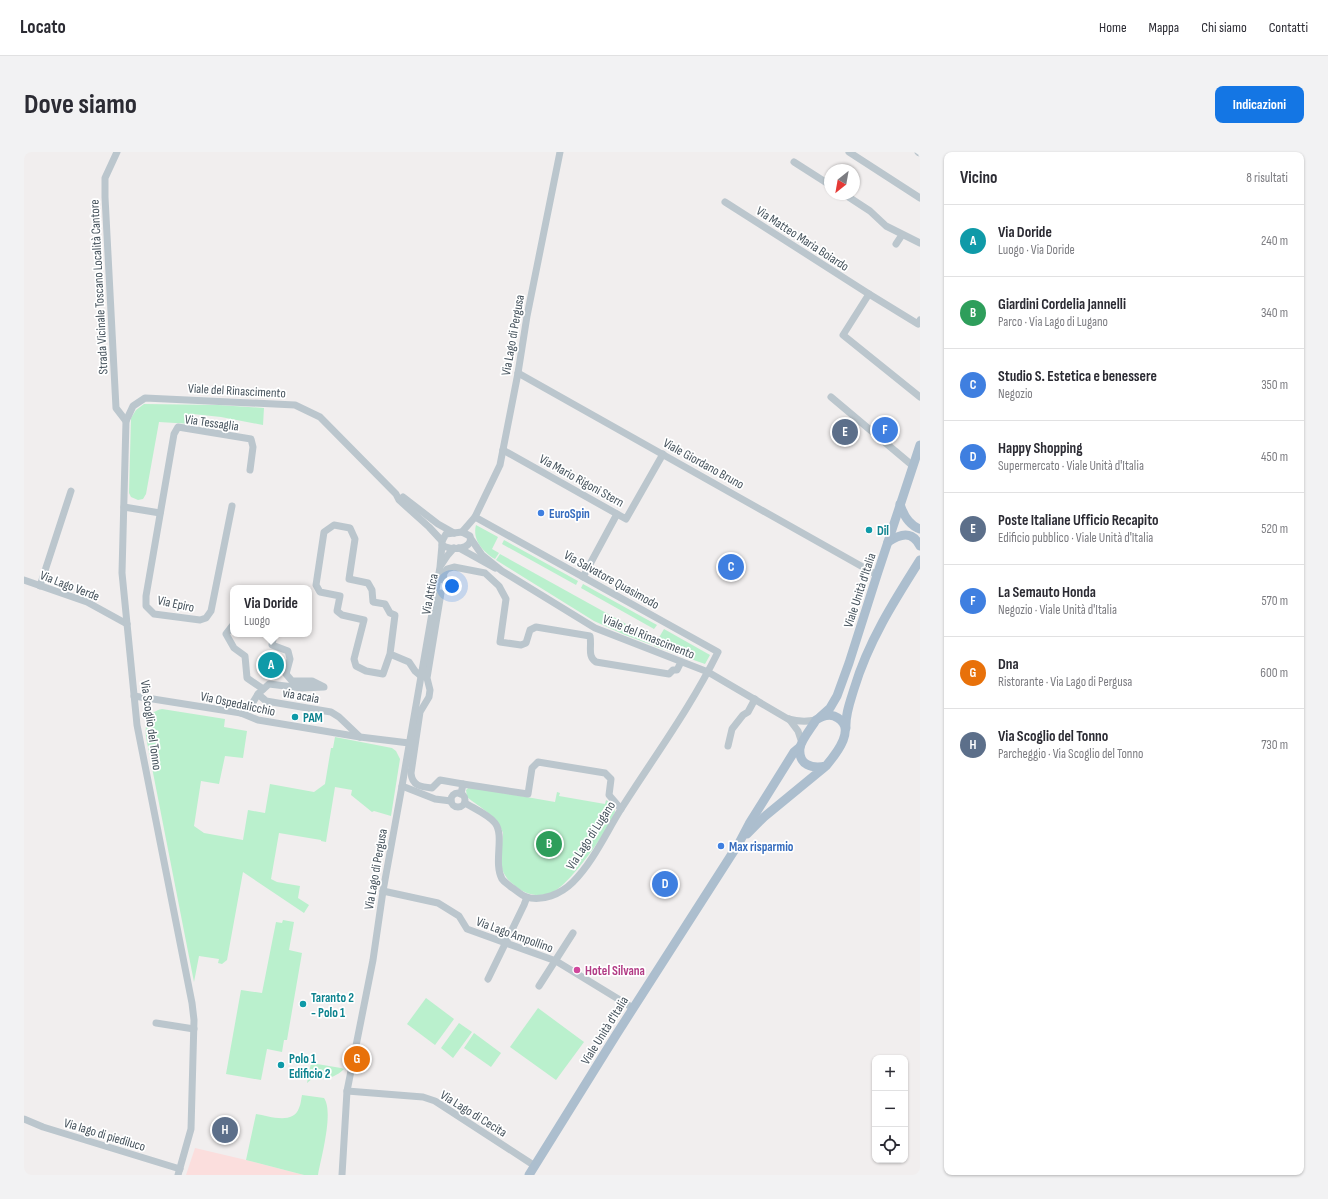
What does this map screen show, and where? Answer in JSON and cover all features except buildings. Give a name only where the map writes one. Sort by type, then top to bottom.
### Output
[{"type":"main road","name":"Viale Unità d'Italia","points":[[530,1175],[633,1008],[741,840],[794,752],[801,745],[818,719],[830,708],[837,696],[920,445]]},
{"type":"main road","points":[[900,504],[907,520],[914,526],[920,528]]},
{"type":"main road","points":[[888,542],[905,534],[916,539],[920,546]]},
{"type":"main road","name":"Viale Unità d'Italia","points":[[741,840],[764,818],[826,766],[843,742],[849,704],[861,668],[881,624],[920,560]]},
{"type":"main road","points":[[818,719],[830,715],[839,718],[844,723],[846,730]]},
{"type":"main road","points":[[801,745],[801,756],[804,763],[810,767],[818,768],[826,766]]},
{"type":"street","name":"Strada Vicinale Toscano Località Cantore","points":[[117,152],[105,178],[105,197],[116,408],[126,420]]},
{"type":"street","name":"Via Lago di Pergusa","points":[[462,532],[475,517],[493,482],[500,464],[518,373],[527,316],[560,152]]},
{"type":"street","points":[[849,152],[920,198]]},
{"type":"street","points":[[794,162],[824,181]]},
{"type":"street","points":[[854,200],[870,210],[886,226],[920,243]]},
{"type":"street","name":"Via Matteo Maria Boiardo","points":[[725,202],[868,294],[918,324],[920,320]]},
{"type":"street","points":[[896,244],[902,235]]},
{"type":"street","points":[[868,294],[843,335],[920,397]]},
{"type":"street","name":"Viale Giordano Bruno","points":[[518,373],[877,575]]},
{"type":"street","points":[[831,397],[913,466]]},
{"type":"street","name":"Viale del Rinascimento","points":[[126,420],[133,406],[145,398],[295,405],[320,417],[396,494],[399,500],[430,527],[442,543]]},
{"type":"street","name":"Via Scoglio del Tonno","points":[[126,420],[122,573],[137,725],[192,1003],[194,1029],[191,1129],[179,1172]]},
{"type":"street","name":"Via Tessaglia","points":[[160,513],[174,434],[178,428],[251,440],[253,447],[250,470]]},
{"type":"street","name":"Via Mario Rigoni Stern","points":[[503,450],[626,519],[663,454]]},
{"type":"street","points":[[40,586],[72,491]]},
{"type":"street","name":"Viale del Rinascimento","points":[[396,494],[403,497],[438,524],[454,533]]},
{"type":"street","name":"Via Epiro","points":[[160,513],[146,596],[146,606],[154,614],[200,620],[206,618],[211,612],[232,506]]},
{"type":"street","points":[[124,507],[160,513]]},
{"type":"street","points":[[583,577],[617,514]]},
{"type":"street","name":"Via Lago di Pergusa","points":[[470,538],[475,517]]},
{"type":"street","name":"Via Salvatore Quasìmodo","points":[[475,517],[721,654],[708,672]]},
{"type":"street","points":[[334,526],[350,528],[354,539],[349,579],[368,583],[372,590],[374,602],[385,604],[390,613],[395,615],[390,654],[383,674],[366,671],[356,666],[354,659],[364,620],[342,615],[337,611],[340,596],[320,592],[316,585],[324,532],[334,526]]},
{"type":"street","points":[[470,538],[468,545],[456,548],[449,548],[442,543],[446,534],[462,532],[470,538],[482,555],[502,571]]},
{"type":"street","name":"Via Lago di Pergusa","points":[[342,1175],[347,1091],[373,960],[383,891],[440,567],[442,543]]},
{"type":"street","points":[[440,567],[446,556],[456,548]]},
{"type":"street","points":[[456,548],[490,567],[502,571]]},
{"type":"street","name":"Via Attica","points":[[429,697],[430,690],[427,678],[444,573],[447,569],[454,567],[485,573],[499,586],[506,600],[500,642],[521,645],[526,643],[530,630],[536,626],[590,636],[592,645],[590,654],[592,660],[596,662],[669,674],[673,670],[678,670],[680,662]]},
{"type":"street","name":"Viale del Rinascimento","points":[[502,571],[595,628],[708,672],[788,719],[798,722],[807,722],[818,719]]},
{"type":"street","name":"Via Lago Verde","points":[[24,580],[87,602],[128,624]]},
{"type":"street","name":"via acaia","points":[[230,629],[226,634],[234,648],[245,656],[248,678],[261,692],[266,701],[331,712],[339,717],[360,737]]},
{"type":"street","points":[[241,713],[250,707],[261,692],[270,684],[302,688],[324,687],[312,681],[292,681],[286,674],[290,659],[288,651],[272,644],[273,637]]},
{"type":"street","points":[[390,654],[409,662],[415,671],[421,676]]},
{"type":"street","name":"Via Lago di Lugano","points":[[526,897],[537,898],[552,896],[572,883],[589,863],[708,672]]},
{"type":"street","points":[[418,694],[429,697],[420,712],[411,773],[411,779],[415,784],[432,788],[440,780],[528,794],[532,768],[538,762],[605,773],[611,779],[609,795],[622,809]]},
{"type":"street","name":"Via Ospedalicchio","points":[[134,696],[241,713],[258,720],[360,737],[409,743]]},
{"type":"street","points":[[728,746],[732,729],[743,715],[748,712],[755,699]]},
{"type":"street","name":"Viale del Rinascimento","points":[[788,719],[798,731],[801,745]]},
{"type":"street","points":[[461,794],[464,784]]},
{"type":"street","points":[[402,786],[434,799],[450,801],[457,808],[462,807],[465,803]]},
{"type":"street","points":[[450,801],[454,794],[461,794]]},
{"type":"street","points":[[461,794],[465,799],[465,803],[494,822],[499,830],[497,857],[502,879],[526,897],[524,905],[488,979]]},
{"type":"street","name":"Via Lago Ampollino","points":[[383,891],[438,903],[459,916],[467,929],[556,961],[633,1008]]},
{"type":"street","name":"Via Lago Ampollino","points":[[539,986],[573,933]]},
{"type":"street","points":[[156,1023],[194,1029]]},
{"type":"street","name":"Via Lago di Cecita","points":[[347,1091],[423,1097],[435,1101],[535,1166]]},
{"type":"street","name":"Via lago di piediluco","points":[[24,1119],[43,1127],[179,1172]]},
{"type":"shaded area","points":[[195,1148],[246,1160],[304,1175],[186,1175]]},
{"type":"green space","points":[[144,404],[218,405],[264,408],[263,425],[221,417],[193,414],[192,424],[159,422],[146,494],[143,499],[138,500],[131,497],[129,493],[131,418],[136,410]]},
{"type":"green space","points":[[476,525],[498,537],[492,549],[499,553],[495,559],[486,553],[477,541],[475,530]]},
{"type":"green space","points":[[504,540],[578,581],[576,585],[502,544]]},
{"type":"green space","points":[[500,554],[655,640],[652,645],[594,621],[496,560]]},
{"type":"green space","points":[[583,584],[657,625],[654,629],[581,588]]},
{"type":"green space","points":[[664,629],[710,655],[705,664],[654,646]]},
{"type":"green space","points":[[162,709],[225,719],[224,727],[247,731],[243,758],[225,756],[219,784],[201,781],[194,826],[204,833],[243,840],[248,810],[265,813],[270,784],[314,792],[325,784],[331,748],[333,748],[335,737],[392,748],[396,751],[400,759],[391,816],[374,811],[372,812],[351,795],[352,790],[335,787],[326,842],[279,833],[271,879],[277,882],[300,886],[298,898],[309,905],[304,913],[243,872],[227,960],[222,964],[218,963],[219,959],[199,956],[194,982],[146,737],[148,719],[153,713]]},
{"type":"green space","points":[[469,787],[555,802],[557,792],[560,793],[559,796],[605,804],[606,800],[613,804],[615,812],[597,843],[569,879],[553,892],[544,895],[535,895],[522,891],[512,884],[505,875],[501,864],[503,833],[497,821],[488,812],[467,797],[466,790]]},
{"type":"green space","points":[[283,920],[294,922],[289,950],[302,953],[287,1040],[284,1040],[282,1052],[267,1049],[261,1080],[226,1074],[241,990],[262,993],[276,922],[282,923]]},
{"type":"green space","points":[[426,998],[454,1019],[435,1045],[407,1024]]},
{"type":"green space","points":[[538,1008],[584,1042],[556,1080],[510,1047]]},
{"type":"green space","points":[[459,1023],[472,1032],[453,1058],[441,1048]]},
{"type":"green space","points":[[474,1033],[501,1053],[491,1067],[464,1048]]},
{"type":"green space","points":[[311,1063],[344,1069],[333,1076],[322,1079],[313,1078],[307,1083]]},
{"type":"green space","points":[[302,1095],[324,1098],[327,1105],[327,1124],[318,1175],[304,1175],[246,1160],[256,1114],[280,1118],[292,1116],[299,1108]]},
{"type":"place","name":"La Semauto Honda","points":[[885,430]]},
{"type":"place","name":"Poste Italiane Ufficio Recapito","points":[[845,432]]},
{"type":"place","name":"EuroSpin","points":[[541,513]]},
{"type":"place","name":"Dil","points":[[869,530]]},
{"type":"place","name":"Studio S. Estetica e benessere","points":[[731,567]]},
{"type":"place","name":"Via Doride","points":[[271,665]]},
{"type":"place","name":"PAM","points":[[295,717]]},
{"type":"place","name":"Giardini Cordelia Jannelli","points":[[549,844]]},
{"type":"place","name":"Max risparmio","points":[[721,846]]},
{"type":"place","name":"Happy Shopping","points":[[665,884]]},
{"type":"place","name":"Hotel Silvana","points":[[577,970]]},
{"type":"place","name":"Taranto 2 - Polo 1","points":[[303,1004]]},
{"type":"place","name":"Dna","points":[[357,1059]]},
{"type":"place","name":"Polo 1 Edificio 2","points":[[281,1065]]},
{"type":"place","name":"Via Scoglio del Tonno","points":[[225,1130]]}]
